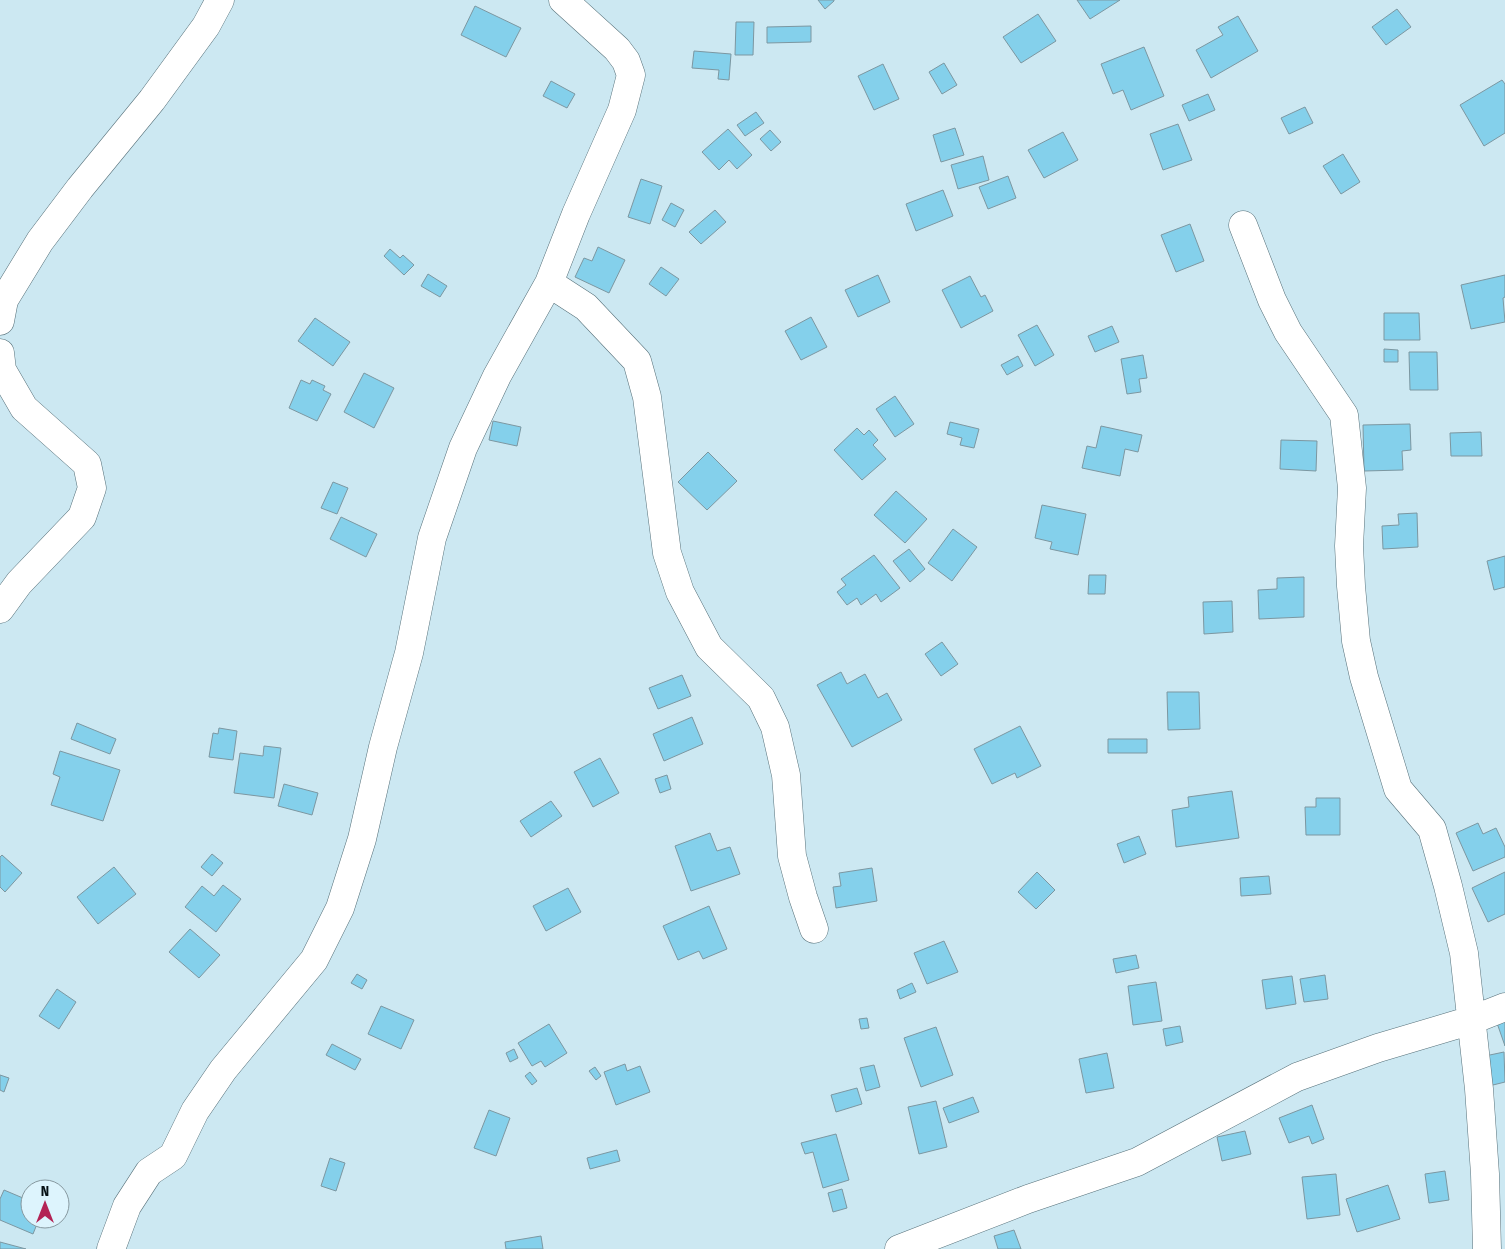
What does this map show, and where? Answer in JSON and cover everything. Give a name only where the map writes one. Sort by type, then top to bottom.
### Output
[{"type":"street","points":[[0,321],[4,300],[40,241],[80,188],[152,100],[206,26],[220,0]]},
{"type":"street","points":[[111,1249],[127,1206],[149,1172],[173,1156],[195,1111],[223,1070],[314,960],[340,908],[362,839],[383,747],[408,653],[432,538],[463,448],[496,376],[549,283],[576,214],[622,110],[631,75],[626,61],[617,49],[563,0]]},
{"type":"street","points":[[1243,225],[1272,300],[1288,332],[1344,415],[1352,488],[1349,546],[1351,586],[1356,641],[1362,668],[1398,790],[1432,829],[1464,953],[1479,1089],[1485,1174],[1487,1249]]},
{"type":"street","points":[[549,283],[586,307],[637,361],[647,397],[667,552],[680,592],[708,647],[760,698],[775,727],[786,775],[792,856],[814,929]]},
{"type":"street","points":[[0,353],[2,370],[24,408],[87,464],[92,488],[82,517],[19,583],[0,609]]},
{"type":"street","points":[[899,1249],[1028,1199],[1137,1162],[1297,1077],[1378,1048],[1472,1020],[1505,1007]]},
{"type":"building","points":[[818,0],[834,0],[834,1],[825,9]]},
{"type":"building","points":[[1077,0],[1120,0],[1090,19]]},
{"type":"building","points":[[475,6],[521,28],[506,57],[461,35]]},
{"type":"building","points":[[1397,9],[1411,27],[1386,45],[1372,27]]},
{"type":"building","points":[[1038,14],[1056,41],[1021,63],[1003,37]]},
{"type":"building","points":[[1238,16],[1258,51],[1211,78],[1196,50],[1223,35],[1218,27]]},
{"type":"building","points":[[736,22],[754,22],[753,55],[735,55]]},
{"type":"building","points":[[811,26],[811,42],[767,43],[767,27]]},
{"type":"building","points":[[1144,47],[1164,96],[1131,110],[1123,90],[1113,94],[1101,64]]},
{"type":"building","points":[[694,51],[731,54],[729,80],[718,79],[719,70],[692,68]]},
{"type":"building","points":[[944,63],[957,85],[942,94],[929,72]]},
{"type":"building","points":[[883,64],[899,99],[874,110],[858,76]]},
{"type":"building","points":[[1502,80],[1505,84],[1505,133],[1484,146],[1460,105]]},
{"type":"building","points":[[551,81],[575,94],[567,108],[543,96]]},
{"type":"building","points":[[1208,94],[1215,110],[1189,121],[1182,105]]},
{"type":"building","points":[[1305,107],[1313,123],[1289,134],[1281,118]]},
{"type":"building","points":[[756,112],[764,123],[745,136],[737,125]]},
{"type":"building","points":[[1178,124],[1192,160],[1163,170],[1150,134]]},
{"type":"building","points":[[955,128],[964,155],[941,162],[933,135]]},
{"type":"building","points":[[728,129],[752,155],[737,169],[729,160],[719,170],[702,152]]},
{"type":"building","points":[[770,130],[781,142],[771,151],[760,139]]},
{"type":"building","points":[[1063,132],[1078,160],[1044,178],[1028,150]]},
{"type":"building","points":[[1343,154],[1360,182],[1341,194],[1323,166]]},
{"type":"building","points":[[983,156],[989,180],[958,189],[951,165]]},
{"type":"building","points":[[1008,176],[1016,198],[988,209],[979,187]]},
{"type":"building","points":[[641,179],[662,186],[650,224],[628,217]]},
{"type":"building","points":[[943,190],[953,216],[916,231],[906,204]]},
{"type":"building","points":[[671,203],[684,210],[675,227],[662,220]]},
{"type":"building","points":[[715,210],[726,222],[701,244],[689,232]]},
{"type":"building","points":[[1190,224],[1204,261],[1176,272],[1161,235]]},
{"type":"building","points":[[598,247],[625,260],[609,293],[575,277],[584,258],[592,261]]},
{"type":"building","points":[[390,249],[400,258],[403,255],[414,265],[404,275],[384,256]]},
{"type":"building","points":[[661,267],[679,279],[666,296],[649,284]]},
{"type":"building","points":[[428,274],[447,286],[440,297],[421,286]]},
{"type":"building","points":[[878,275],[890,302],[858,317],[845,290]]},
{"type":"building","points":[[1505,275],[1505,297],[1503,298],[1505,322],[1471,329],[1461,285]]},
{"type":"building","points":[[970,276],[981,297],[985,295],[993,311],[961,328],[942,290]]},
{"type":"building","points":[[1384,313],[1419,313],[1420,340],[1384,340]]},
{"type":"building","points":[[811,317],[827,347],[801,360],[785,331]]},
{"type":"building","points":[[315,318],[350,342],[333,366],[298,341]]},
{"type":"building","points":[[1037,325],[1054,355],[1035,366],[1018,335]]},
{"type":"building","points":[[1112,326],[1119,342],[1095,352],[1088,336]]},
{"type":"building","points":[[1384,349],[1398,350],[1398,362],[1384,362]]},
{"type":"building","points":[[1409,352],[1437,352],[1438,390],[1410,390]]},
{"type":"building","points":[[1143,355],[1147,378],[1139,379],[1141,392],[1127,394],[1121,359]]},
{"type":"building","points":[[1018,356],[1023,366],[1007,375],[1001,365]]},
{"type":"building","points":[[364,373],[394,388],[374,428],[344,412]]},
{"type":"building","points":[[301,380],[310,384],[312,380],[325,386],[323,390],[331,394],[317,421],[289,408]]},
{"type":"building","points":[[895,396],[914,424],[895,437],[876,409]]},
{"type":"building","points":[[493,421],[521,427],[517,446],[489,440]]},
{"type":"building","points":[[950,422],[979,429],[974,448],[960,445],[962,438],[947,434]]},
{"type":"building","points":[[1410,424],[1411,450],[1402,451],[1403,470],[1364,471],[1363,425]]},
{"type":"building","points":[[1101,426],[1142,435],[1138,452],[1125,449],[1120,476],[1082,468],[1087,446],[1096,448]]},
{"type":"building","points":[[857,428],[864,435],[869,430],[878,440],[873,445],[886,459],[862,480],[834,450]]},
{"type":"building","points":[[1481,432],[1482,456],[1451,456],[1450,433]]},
{"type":"building","points":[[1281,440],[1317,441],[1316,471],[1280,469]]},
{"type":"building","points":[[708,452],[737,481],[707,510],[678,482]]},
{"type":"building","points":[[333,482],[348,488],[337,514],[321,508]]},
{"type":"building","points":[[896,491],[927,519],[905,543],[874,515]]},
{"type":"building","points":[[1042,505],[1086,514],[1078,555],[1050,549],[1052,542],[1035,538]]},
{"type":"building","points":[[1417,513],[1418,547],[1383,549],[1382,526],[1399,525],[1398,514]]},
{"type":"building","points":[[341,517],[377,534],[366,557],[330,539]]},
{"type":"building","points":[[953,529],[977,547],[952,581],[928,563]]},
{"type":"building","points":[[909,549],[925,569],[910,582],[893,561]]},
{"type":"building","points":[[874,555],[900,588],[881,602],[876,594],[861,605],[857,598],[847,605],[837,592],[846,585],[841,579]]},
{"type":"building","points":[[1505,556],[1505,587],[1494,590],[1487,561]]},
{"type":"building","points":[[1089,575],[1106,575],[1105,594],[1088,594]]},
{"type":"building","points":[[1304,577],[1304,617],[1259,619],[1258,590],[1277,589],[1277,578]]},
{"type":"building","points":[[1232,601],[1233,632],[1204,634],[1203,602]]},
{"type":"building","points":[[942,642],[958,664],[941,676],[925,654]]},
{"type":"building","points":[[841,672],[847,684],[865,674],[878,698],[887,693],[902,720],[852,747],[817,685]]},
{"type":"building","points":[[682,675],[691,696],[658,709],[649,688]]},
{"type":"building","points":[[1167,692],[1199,692],[1200,729],[1168,730]]},
{"type":"building","points":[[692,717],[703,744],[664,761],[653,734]]},
{"type":"building","points":[[77,723],[116,739],[110,754],[71,739]]},
{"type":"building","points":[[1020,726],[1041,766],[1017,778],[1015,773],[992,784],[974,749]]},
{"type":"building","points":[[219,728],[237,731],[233,760],[209,757],[213,733],[218,734]]},
{"type":"building","points":[[1108,739],[1147,739],[1147,753],[1108,753]]},
{"type":"building","points":[[264,746],[281,748],[274,798],[234,793],[240,753],[263,756]]},
{"type":"building","points":[[60,751],[120,770],[103,821],[51,805],[60,777],[53,774]]},
{"type":"building","points":[[600,758],[619,793],[593,807],[574,772]]},
{"type":"building","points":[[667,775],[671,789],[660,793],[655,779]]},
{"type":"building","points":[[284,784],[318,793],[312,815],[278,806]]},
{"type":"building","points":[[1232,791],[1239,838],[1176,847],[1172,810],[1189,807],[1188,797]]},
{"type":"building","points":[[1316,798],[1340,798],[1340,835],[1306,835],[1305,807],[1316,807]]},
{"type":"building","points":[[551,801],[562,816],[531,837],[520,821]]},
{"type":"building","points":[[1478,823],[1483,834],[1496,828],[1505,847],[1505,857],[1473,871],[1456,833]]},
{"type":"building","points":[[710,833],[717,851],[730,847],[740,874],[691,891],[675,846]]},
{"type":"building","points":[[1139,836],[1146,854],[1124,863],[1117,844]]},
{"type":"building","points":[[212,854],[223,863],[212,876],[201,867]]},
{"type":"building","points":[[2,855],[22,873],[5,892],[0,887],[0,857]]},
{"type":"building","points":[[114,867],[136,894],[98,924],[77,897]]},
{"type":"building","points":[[872,868],[877,901],[836,908],[833,887],[841,886],[839,873]]},
{"type":"building","points":[[1037,872],[1055,890],[1036,909],[1018,892]]},
{"type":"building","points":[[1505,872],[1505,914],[1488,922],[1472,888]]},
{"type":"building","points":[[1269,876],[1271,894],[1241,896],[1240,878]]},
{"type":"building","points":[[223,885],[241,899],[216,932],[185,907],[202,886],[214,896]]},
{"type":"building","points":[[568,888],[581,912],[546,931],[533,906]]},
{"type":"building","points":[[709,906],[727,949],[703,959],[699,951],[678,960],[663,926]]},
{"type":"building","points":[[190,929],[220,955],[199,978],[169,952]]},
{"type":"building","points":[[944,941],[958,972],[927,984],[914,953]]},
{"type":"building","points":[[1136,955],[1139,968],[1116,973],[1113,959]]},
{"type":"building","points":[[357,974],[367,980],[362,989],[351,983]]},
{"type":"building","points":[[1325,975],[1328,999],[1304,1002],[1300,979]]},
{"type":"building","points":[[1292,976],[1296,1004],[1266,1009],[1262,980]]},
{"type":"building","points":[[1156,982],[1162,1021],[1133,1025],[1128,986]]},
{"type":"building","points":[[912,983],[916,992],[900,999],[897,990]]},
{"type":"building","points":[[57,989],[76,1002],[59,1029],[39,1016]]},
{"type":"building","points":[[381,1006],[414,1020],[401,1049],[368,1034]]},
{"type":"building","points":[[867,1018],[869,1028],[861,1029],[859,1019]]},
{"type":"building","points":[[1505,1020],[1505,1046],[1497,1023]]},
{"type":"building","points":[[549,1024],[567,1053],[545,1067],[541,1061],[532,1066],[518,1043]]},
{"type":"building","points":[[1180,1026],[1183,1042],[1166,1046],[1163,1029]]},
{"type":"building","points":[[936,1027],[953,1075],[921,1087],[904,1038]]},
{"type":"building","points":[[332,1044],[361,1059],[355,1070],[326,1055]]},
{"type":"building","points":[[514,1049],[518,1058],[510,1062],[506,1053]]},
{"type":"building","points":[[1504,1052],[1505,1082],[1493,1085],[1485,1056]]},
{"type":"building","points":[[1107,1053],[1114,1088],[1086,1093],[1079,1059]]},
{"type":"building","points":[[625,1064],[627,1071],[640,1066],[650,1092],[616,1105],[604,1072]]},
{"type":"building","points":[[874,1065],[880,1087],[866,1091],[860,1068]]},
{"type":"building","points":[[595,1067],[601,1076],[596,1080],[589,1071]]},
{"type":"building","points":[[530,1072],[537,1081],[532,1085],[525,1076]]},
{"type":"building","points":[[0,1075],[9,1078],[4,1092],[0,1090]]},
{"type":"building","points":[[857,1088],[862,1104],[836,1112],[831,1095]]},
{"type":"building","points":[[973,1097],[979,1112],[949,1123],[943,1108]]},
{"type":"building","points":[[936,1101],[947,1147],[919,1154],[908,1107]]},
{"type":"building","points":[[1312,1105],[1324,1139],[1312,1144],[1309,1136],[1289,1143],[1279,1118]]},
{"type":"building","points":[[489,1110],[510,1118],[496,1156],[474,1148]]},
{"type":"building","points":[[1245,1131],[1251,1154],[1222,1161],[1217,1137]]},
{"type":"building","points":[[836,1134],[849,1180],[823,1188],[813,1152],[805,1154],[801,1143]]},
{"type":"building","points":[[617,1150],[620,1161],[590,1169],[587,1158]]},
{"type":"building","points":[[330,1158],[345,1163],[336,1191],[321,1186]]},
{"type":"building","points":[[1445,1171],[1449,1200],[1429,1203],[1425,1174]]},
{"type":"building","points":[[1336,1174],[1340,1215],[1307,1219],[1302,1177]]},
{"type":"building","points":[[1388,1185],[1400,1219],[1357,1232],[1346,1199]]},
{"type":"building","points":[[842,1189],[847,1208],[833,1212],[828,1193]]},
{"type":"building","points":[[4,1190],[20,1197],[20,1228],[0,1220],[0,1199]]},
{"type":"building","points":[[21,1229],[35,1229],[33,1234]]},
{"type":"building","points":[[1014,1230],[1021,1249],[998,1249],[994,1236]]},
{"type":"building","points":[[541,1236],[543,1249],[506,1249],[505,1242]]},
{"type":"building","points":[[0,1242],[26,1249],[0,1249]]}]
